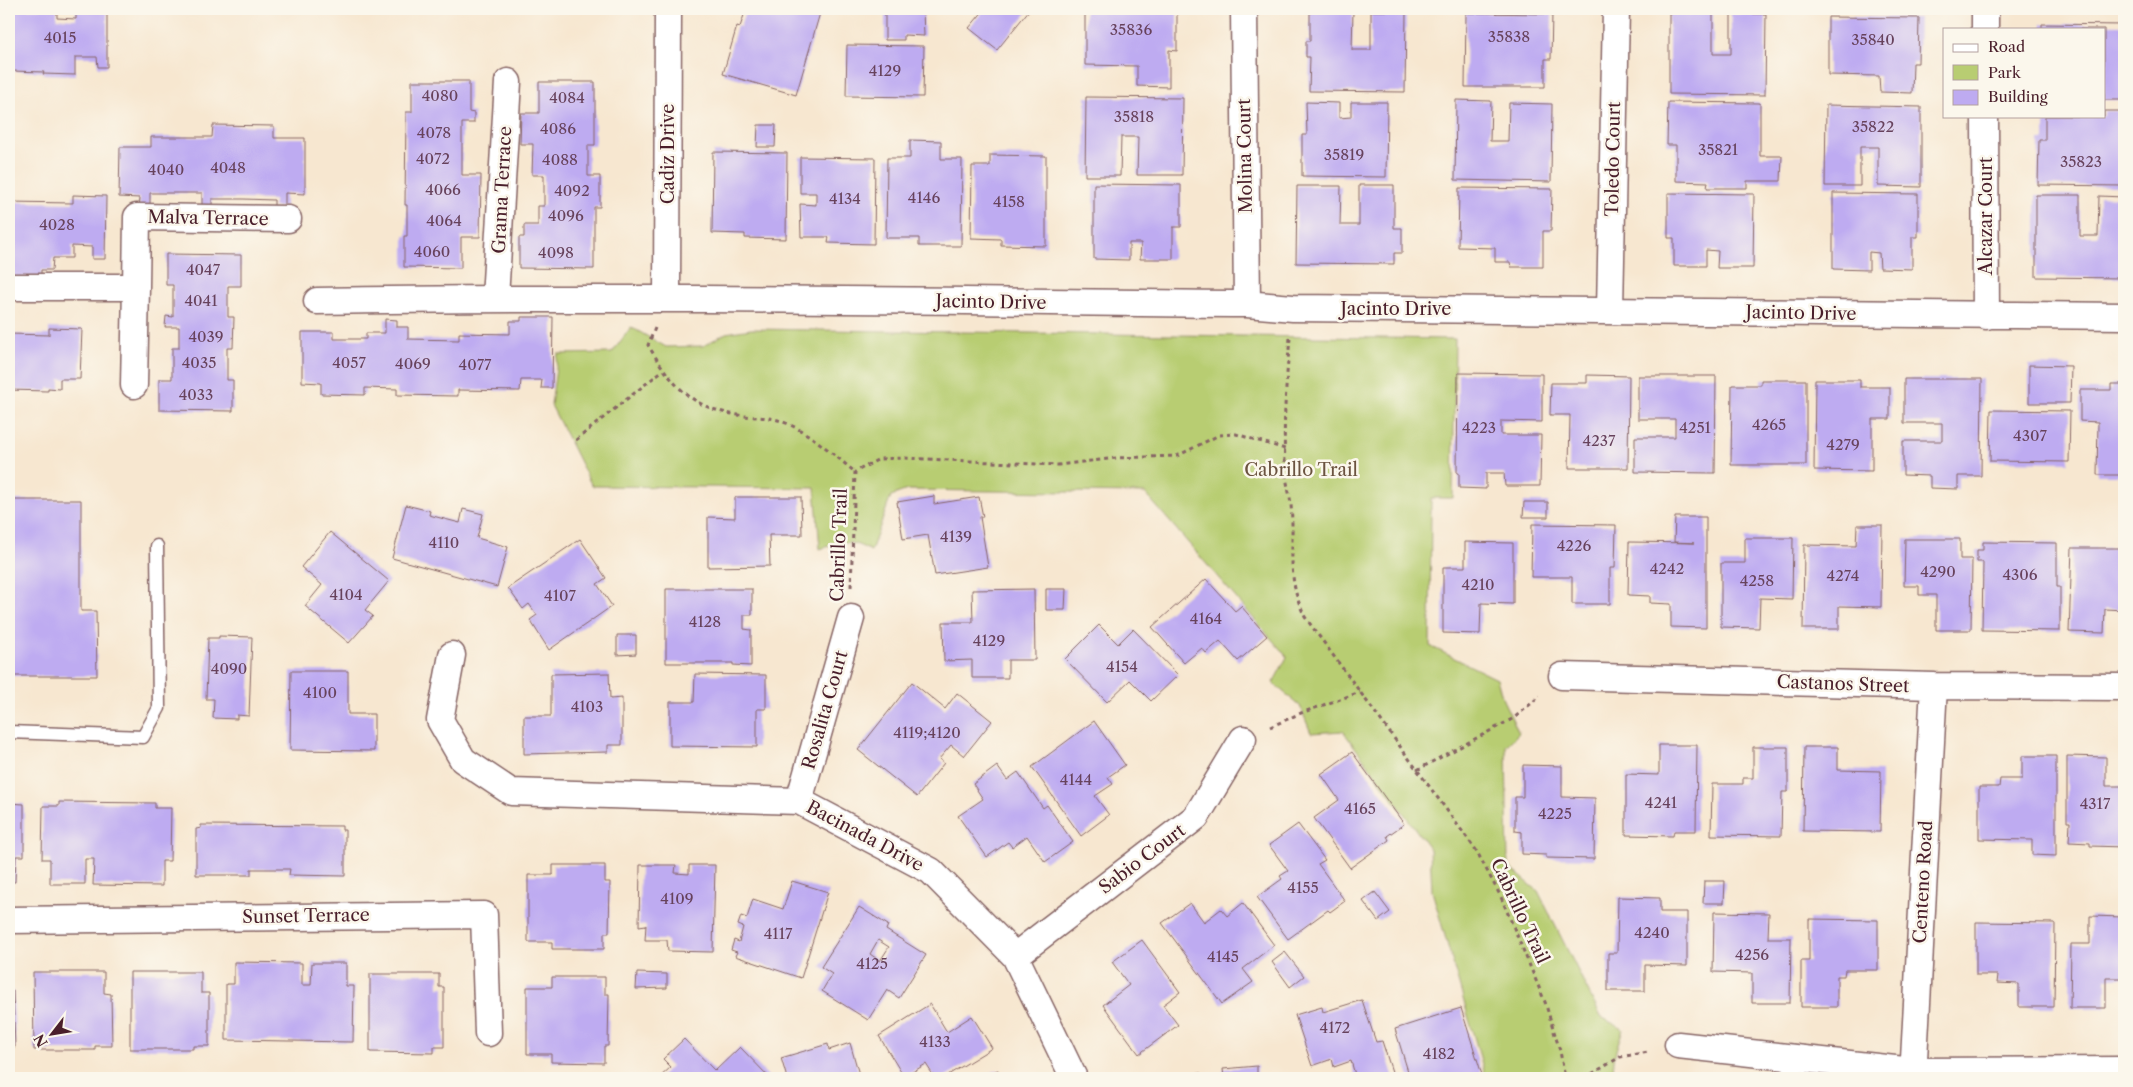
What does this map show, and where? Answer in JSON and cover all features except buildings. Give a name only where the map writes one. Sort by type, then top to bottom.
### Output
[{"type":"street","name":"Cadiz Drive","points":[[667,299],[668,9]]},
{"type":"street","name":"Molina Court","points":[[1244,9],[1247,304]]},
{"type":"street","name":"Toledo Court","points":[[1610,310],[1616,9]]},
{"type":"street","points":[[1985,9],[1985,28]]},
{"type":"street","name":"Grama Terrace","points":[[495,298],[508,82]]},
{"type":"street","name":"Alcazar Court","points":[[1985,118],[1986,316]]},
{"type":"street","name":"Malva Terrace","points":[[134,385],[137,217],[288,219]]},
{"type":"street","points":[[9,287],[136,287]]},
{"type":"street","points":[[317,301],[495,298],[667,299]]},
{"type":"street","name":"Jacinto Drive","points":[[667,299],[1247,304],[1293,308],[2124,316]]},
{"type":"street","name":"Rosalita Court","points":[[798,801],[851,618]]},
{"type":"street","name":"Bacinada Drive","points":[[452,655],[440,720],[463,760],[511,792],[798,801],[931,871],[1015,956],[1074,1078]]},
{"type":"street","name":"Castanos Street","points":[[1562,676],[1934,686],[2124,687]]},
{"type":"street","name":"Centeno Road","points":[[1913,1074],[1934,686]]},
{"type":"street","name":"Sabio Court","points":[[1015,956],[1196,817],[1243,739]]},
{"type":"street","name":"Sunset Terrace","points":[[9,920],[484,915],[488,1033]]},
{"type":"street","points":[[1678,1045],[1913,1074],[2124,1070]]},
{"type":"lane","points":[[9,732],[143,737],[159,708],[158,546]]},
{"type":"path","name":"Cabrillo Trail","points":[[667,299],[648,345],[663,370],[693,401],[710,410],[746,417],[765,416],[787,424],[817,441],[855,472]]},
{"type":"path","name":"Cabrillo Trail","points":[[1293,308],[1288,360],[1285,449],[1286,476],[1291,505],[1290,553],[1292,580],[1297,600],[1305,617],[1476,850],[1501,897],[1545,1002],[1560,1051],[1565,1078]]},
{"type":"path","points":[[576,440],[663,370]]},
{"type":"path","name":"Cabrillo Trail","points":[[855,472],[879,459],[904,458],[1058,465],[1116,458],[1178,456],[1219,436],[1236,434],[1285,449]]},
{"type":"path","name":"Cabrillo Trail","points":[[851,618],[851,550],[855,472]]},
{"type":"path","points":[[1418,770],[1514,718],[1562,676]]},
{"type":"path","points":[[1243,739],[1301,713],[1360,692]]},
{"type":"path","points":[[1585,1078],[1620,1057],[1678,1045]]},
{"type":"green space","name":"Cabrillo Trail","points":[[631,327],[666,347],[703,346],[726,333],[751,329],[1455,339],[1453,498],[1431,498],[1430,646],[1497,679],[1503,700],[1519,733],[1506,746],[1508,866],[1538,891],[1601,1017],[1623,1029],[1613,1066],[1615,1078],[1486,1078],[1432,891],[1430,849],[1343,731],[1311,733],[1300,706],[1273,683],[1287,657],[1145,493],[907,490],[891,496],[871,551],[857,544],[846,542],[820,549],[815,488],[592,486],[551,405],[558,354],[612,353]]}]
